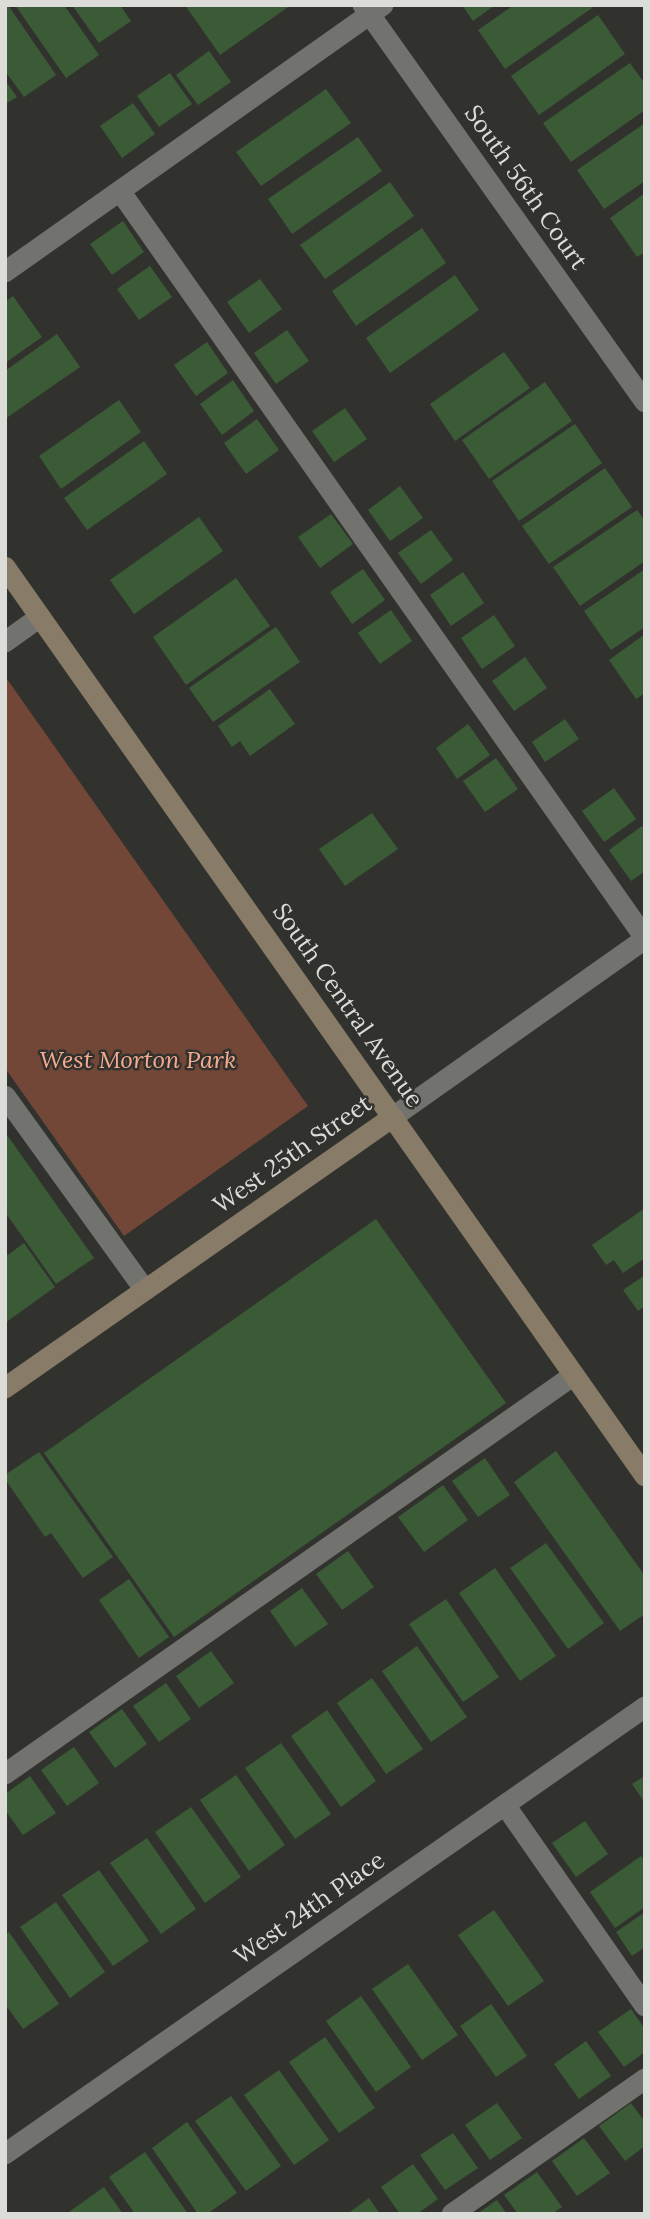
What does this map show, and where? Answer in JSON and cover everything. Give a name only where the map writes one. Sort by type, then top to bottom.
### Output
[{"type":"street","points":[[5,272],[372,8]]},
{"type":"street","name":"South 56th Court","points":[[372,8],[645,402]]},
{"type":"street","points":[[120,191],[645,939]]},
{"type":"street","name":"South Central Avenue","points":[[5,567],[645,1476]]},
{"type":"street","points":[[5,642],[40,617]]},
{"type":"street","name":"West 25th Street","points":[[5,1388],[645,939]]},
{"type":"street","points":[[5,1096],[145,1290]]},
{"type":"street","points":[[5,1774],[574,1375]]},
{"type":"street","name":"West 24th Place","points":[[5,2154],[645,1707]]},
{"type":"street","points":[[505,1805],[645,2006]]},
{"type":"street","points":[[452,2214],[645,2079]]},
{"type":"green space","name":"West Morton Park","points":[[7,679],[308,1106],[124,1236],[5,1068]]},
{"type":"building","points":[[8,5],[56,75],[24,97],[5,71],[5,7]]},
{"type":"building","points":[[15,5],[64,5],[99,55],[66,78]]},
{"type":"building","points":[[72,5],[120,5],[131,21],[99,43]]},
{"type":"building","points":[[185,5],[291,5],[220,55]]},
{"type":"building","points":[[462,5],[495,5],[473,21]]},
{"type":"building","points":[[514,5],[590,5],[592,8],[505,69],[478,30]]},
{"type":"building","points":[[598,15],[625,54],[539,115],[511,76]]},
{"type":"building","points":[[209,51],[231,82],[198,105],[176,75]]},
{"type":"building","points":[[630,63],[645,84],[645,110],[571,162],[543,123]]},
{"type":"building","points":[[170,73],[192,104],[159,127],[137,96]]},
{"type":"building","points":[[5,80],[17,97],[5,104]]},
{"type":"building","points":[[326,89],[351,123],[261,186],[236,152]]},
{"type":"building","points":[[133,103],[155,134],[122,158],[100,126]]},
{"type":"building","points":[[645,123],[645,181],[604,209],[577,170]]},
{"type":"building","points":[[358,137],[382,171],[292,234],[268,199]]},
{"type":"building","points":[[390,182],[414,216],[325,279],[300,245]]},
{"type":"building","points":[[645,193],[645,252],[637,257],[610,218]]},
{"type":"building","points":[[123,221],[144,252],[112,275],[90,244]]},
{"type":"building","points":[[422,228],[446,263],[356,326],[332,291]]},
{"type":"building","points":[[150,266],[172,297],[139,320],[117,289]]},
{"type":"building","points":[[455,275],[479,310],[390,373],[366,338]]},
{"type":"building","points":[[260,279],[282,309],[249,333],[227,302]]},
{"type":"building","points":[[13,296],[42,337],[5,363],[5,302]]},
{"type":"building","points":[[287,330],[309,361],[276,384],[254,353]]},
{"type":"building","points":[[57,334],[80,367],[5,419],[5,371]]},
{"type":"building","points":[[207,342],[228,373],[196,396],[174,365]]},
{"type":"building","points":[[504,352],[530,388],[455,441],[430,404]]},
{"type":"building","points":[[233,380],[254,411],[222,435],[200,404]]},
{"type":"building","points":[[545,382],[572,421],[489,479],[462,440]]},
{"type":"building","points":[[119,400],[141,432],[61,489],[39,456]]},
{"type":"building","points":[[345,408],[367,439],[334,462],[312,431]]},
{"type":"building","points":[[257,419],[279,450],[246,474],[224,443]]},
{"type":"building","points":[[575,424],[602,463],[519,521],[492,481]]},
{"type":"building","points":[[144,441],[167,474],[87,530],[64,498]]},
{"type":"building","points":[[605,468],[632,507],[549,564],[522,526]]},
{"type":"building","points":[[400,486],[423,518],[390,541],[368,510]]},
{"type":"building","points":[[637,510],[645,521],[645,561],[580,606],[553,567]]},
{"type":"building","points":[[331,514],[353,544],[320,568],[298,537]]},
{"type":"building","points":[[199,517],[223,551],[134,614],[110,580]]},
{"type":"building","points":[[431,530],[453,560],[421,584],[398,553]]},
{"type":"building","points":[[363,569],[385,600],[352,624],[330,592]]},
{"type":"building","points":[[645,569],[645,627],[611,650],[584,611]]},
{"type":"building","points":[[463,572],[484,603],[451,626],[430,595]]},
{"type":"building","points":[[236,578],[270,626],[186,685],[153,637]]},
{"type":"building","points":[[391,610],[412,641],[380,664],[358,633]]},
{"type":"building","points":[[494,615],[515,646],[482,669],[461,638]]},
{"type":"building","points":[[276,627],[300,662],[213,722],[189,688]]},
{"type":"building","points":[[645,634],[645,693],[636,699],[609,660]]},
{"type":"building","points":[[525,657],[547,688],[514,711],[492,681]]},
{"type":"building","points":[[270,689],[295,724],[250,756],[240,741],[232,747],[218,726]]},
{"type":"building","points":[[565,719],[579,739],[545,762],[532,742]]},
{"type":"building","points":[[468,724],[490,755],[457,779],[436,748]]},
{"type":"building","points":[[496,758],[518,789],[485,812],[463,781]]},
{"type":"building","points":[[614,788],[636,819],[604,842],[582,811]]},
{"type":"building","points":[[372,813],[398,849],[345,886],[319,849]]},
{"type":"building","points":[[642,826],[645,831],[645,871],[631,881],[609,850]]},
{"type":"building","points":[[5,1132],[94,1258],[56,1284],[5,1212]]},
{"type":"building","points":[[645,1208],[645,1258],[623,1273],[614,1260],[606,1265],[592,1245]]},
{"type":"building","points":[[376,1219],[506,1403],[174,1637],[44,1453]]},
{"type":"building","points":[[24,1243],[55,1287],[5,1323],[5,1257]]},
{"type":"building","points":[[645,1275],[645,1306],[638,1311],[623,1290]]},
{"type":"building","points":[[556,1451],[645,1576],[645,1614],[620,1631],[514,1482]]},
{"type":"building","points":[[39,1452],[113,1557],[83,1578],[51,1533],[45,1537],[5,1479],[5,1475]]},
{"type":"building","points":[[485,1458],[510,1495],[478,1517],[452,1481]]},
{"type":"building","points":[[443,1485],[468,1520],[424,1552],[398,1517]]},
{"type":"building","points":[[546,1543],[604,1623],[568,1649],[510,1568]]},
{"type":"building","points":[[348,1551],[374,1587],[342,1610],[316,1574]]},
{"type":"building","points":[[495,1568],[556,1656],[520,1681],[459,1593]]},
{"type":"building","points":[[129,1579],[169,1637],[139,1658],[99,1600]]},
{"type":"building","points":[[302,1588],[328,1624],[295,1647],[270,1611]]},
{"type":"building","points":[[446,1599],[499,1677],[463,1702],[409,1624]]},
{"type":"building","points":[[417,1646],[467,1717],[431,1742],[382,1671]]},
{"type":"building","points":[[211,1651],[234,1683],[199,1708],[176,1676]]},
{"type":"building","points":[[372,1678],[423,1749],[386,1774],[337,1703]]},
{"type":"building","points":[[166,1683],[191,1719],[159,1742],[133,1706]]},
{"type":"building","points":[[122,1709],[147,1744],[115,1768],[89,1732]]},
{"type":"building","points":[[327,1710],[376,1781],[341,1807],[291,1736]]},
{"type":"building","points":[[281,1743],[331,1814],[295,1839],[245,1768]]},
{"type":"building","points":[[74,1747],[99,1783],[67,1806],[41,1770]]},
{"type":"building","points":[[236,1775],[285,1845],[249,1871],[200,1800]]},
{"type":"building","points":[[30,1776],[56,1813],[23,1835],[5,1810],[5,1794]]},
{"type":"building","points":[[645,1776],[645,1803],[632,1784]]},
{"type":"building","points":[[191,1807],[241,1877],[205,1903],[155,1832]]},
{"type":"building","points":[[585,1821],[608,1854],[576,1877],[552,1843]]},
{"type":"building","points":[[147,1838],[196,1909],[161,1934],[110,1863]]},
{"type":"building","points":[[641,1856],[645,1861],[645,1907],[615,1928],[590,1892]]},
{"type":"building","points":[[99,1870],[149,1941],[113,1966],[62,1895]]},
{"type":"building","points":[[56,1902],[105,1972],[70,1998],[20,1927]]},
{"type":"building","points":[[494,1910],[544,1981],[508,2006],[458,1935]]},
{"type":"building","points":[[645,1912],[645,1947],[632,1956],[616,1932]]},
{"type":"building","points":[[9,1932],[59,2004],[23,2029],[5,2004],[5,1935]]},
{"type":"building","points":[[408,1964],[458,2035],[422,2060],[372,1989]]},
{"type":"building","points":[[361,1996],[411,2067],[376,2092],[326,2021]]},
{"type":"building","points":[[491,2004],[527,2056],[496,2077],[460,2026]]},
{"type":"building","points":[[631,2009],[645,2029],[645,2052],[624,2067],[598,2032]]},
{"type":"building","points":[[325,2037],[375,2108],[339,2133],[289,2062]]},
{"type":"building","points":[[586,2041],[611,2076],[579,2099],[554,2064]]},
{"type":"building","points":[[279,2070],[329,2140],[294,2165],[244,2095]]},
{"type":"building","points":[[231,2096],[281,2166],[246,2191],[195,2121]]},
{"type":"building","points":[[497,2103],[522,2138],[490,2160],[465,2125]]},
{"type":"building","points":[[631,2103],[645,2122],[645,2146],[625,2161],[599,2126]]},
{"type":"building","points":[[187,2122],[237,2193],[207,2214],[198,2214],[152,2148]]},
{"type":"building","points":[[453,2133],[478,2168],[445,2190],[420,2155]]},
{"type":"building","points":[[584,2138],[610,2173],[577,2196],[552,2161]]},
{"type":"building","points":[[145,2152],[188,2214],[135,2214],[109,2177]]},
{"type":"building","points":[[413,2164],[438,2199],[417,2214],[400,2214],[381,2187]]},
{"type":"building","points":[[537,2172],[562,2207],[552,2214],[518,2214],[504,2195]]},
{"type":"building","points":[[104,2187],[123,2214],[66,2214]]},
{"type":"building","points":[[369,2198],[380,2214],[347,2214]]},
{"type":"building","points":[[497,2200],[507,2214],[477,2214]]}]
